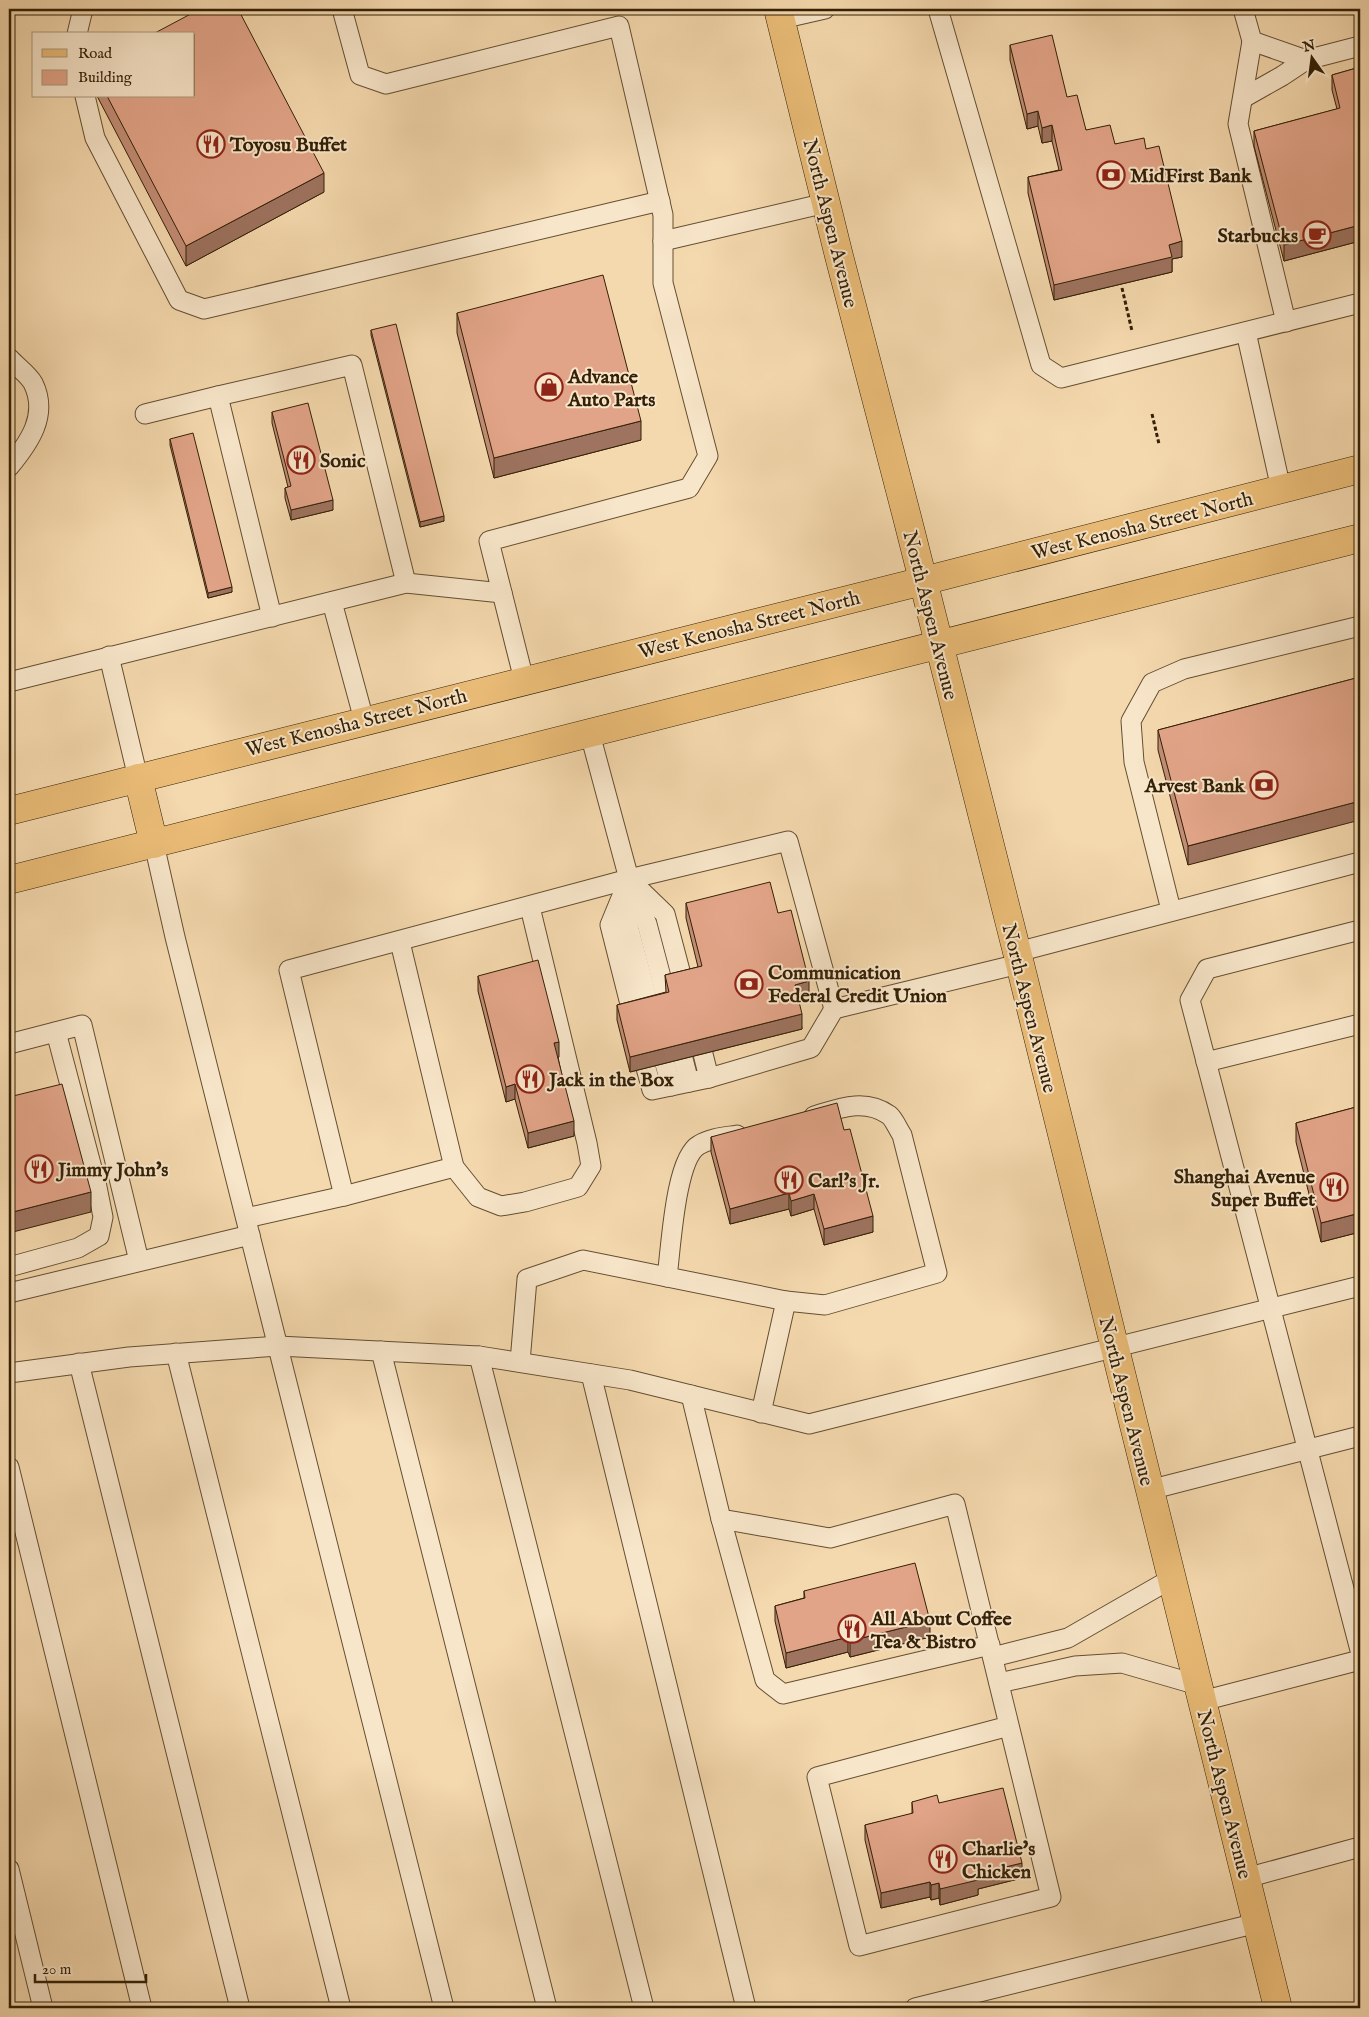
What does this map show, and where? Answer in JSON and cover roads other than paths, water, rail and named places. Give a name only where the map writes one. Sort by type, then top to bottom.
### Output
[{"type":"main road","name":"North Aspen Avenue","points":[[780,14],[826,203],[1018,958],[1278,2008]]},
{"type":"main road","name":"West Kenosha Street North","points":[[9,810],[923,581],[1360,469]]},
{"type":"main road","points":[[9,880],[1360,538]]},
{"type":"main road","points":[[138,778],[154,844]]},
{"type":"lane","points":[[77,32],[83,9]]},
{"type":"lane","points":[[342,9],[360,75],[386,84],[617,18],[664,215],[663,283],[708,456],[689,488],[489,541],[524,680]]},
{"type":"lane","points":[[780,14],[825,9]]},
{"type":"lane","points":[[938,9],[1041,365],[1061,378],[1360,303]]},
{"type":"lane","points":[[1243,9],[1252,41],[1238,124],[1286,322]]},
{"type":"lane","points":[[1252,41],[1306,60]]},
{"type":"lane","points":[[1242,98],[1282,76],[1306,60],[1360,46]]},
{"type":"lane","points":[[85,98],[96,138],[180,300],[204,309],[660,201]]},
{"type":"lane","points":[[663,242],[826,203]]},
{"type":"lane","points":[[1246,332],[1281,489]]},
{"type":"lane","points":[[9,358],[32,383],[39,407],[36,427],[25,448],[9,467]]},
{"type":"lane","points":[[145,414],[352,365],[406,583]]},
{"type":"lane","points":[[218,396],[272,617]]},
{"type":"lane","points":[[9,682],[406,583],[502,593]]},
{"type":"lane","points":[[332,602],[364,720]]},
{"type":"lane","points":[[1171,910],[1134,762],[1132,721],[1152,682],[1184,670],[1360,626]]},
{"type":"lane","points":[[109,656],[138,778]]},
{"type":"lane","points":[[590,734],[629,879],[647,924],[651,1011],[610,925],[629,879]]},
{"type":"lane","points":[[344,1196],[289,970],[400,942],[629,879],[788,841],[834,1010]]},
{"type":"lane","points":[[154,844],[175,937],[444,2008]]},
{"type":"lane","points":[[646,1068],[652,1090],[709,1078],[811,1048],[834,1010],[1018,958],[1171,910],[1360,862]]},
{"type":"lane","points":[[629,879],[665,914],[684,986]]},
{"type":"lane","points":[[400,942],[454,1167],[478,1197],[502,1206],[525,1202],[578,1187],[591,1166],[587,1142],[530,907]]},
{"type":"lane","points":[[1360,930],[1207,969],[1190,1000],[1360,1650]]},
{"type":"lane","points":[[1206,1062],[1360,1024]]},
{"type":"lane","points":[[9,1044],[82,1026],[139,1261]]},
{"type":"lane","points":[[9,1267],[78,1248],[99,1236],[103,1217],[97,1187],[56,1032]]},
{"type":"lane","points":[[703,1054],[709,1078]]},
{"type":"lane","points":[[674,1061],[680,1084]]},
{"type":"lane","points":[[520,1362],[527,1278],[583,1260],[786,1301],[825,1304],[937,1273],[902,1134],[890,1116],[872,1107],[857,1104],[793,1122]]},
{"type":"lane","points":[[667,1277],[680,1177],[687,1157],[698,1145],[717,1138],[754,1131]]},
{"type":"lane","points":[[9,1293],[139,1261],[344,1196],[454,1167]]},
{"type":"lane","points":[[9,1372],[129,1356],[278,1346],[479,1356],[630,1380],[809,1424],[1360,1286]]},
{"type":"lane","points":[[761,1413],[786,1301]]},
{"type":"lane","points":[[381,1351],[547,2008]]},
{"type":"lane","points":[[176,1353],[341,2008]]},
{"type":"lane","points":[[479,1356],[644,2008]]},
{"type":"lane","points":[[79,1363],[240,2008]]},
{"type":"lane","points":[[590,1374],[746,2008]]},
{"type":"lane","points":[[692,1396],[721,1519],[765,1680],[783,1694],[991,1651],[1068,1638],[1171,1579]]},
{"type":"lane","points":[[1149,1490],[1360,1436]]},
{"type":"lane","points":[[9,1467],[142,2008]]},
{"type":"lane","points":[[721,1519],[830,1538],[955,1504],[1051,1897],[859,1946],[817,1777],[1009,1726]]},
{"type":"lane","points":[[999,1683],[1075,1666],[1122,1663],[1200,1693],[1360,1660]]},
{"type":"lane","points":[[1246,1878],[1360,1847]]},
{"type":"lane","points":[[9,1869],[43,2008]]},
{"type":"lane","points":[[915,2008],[1257,1923]]},
{"type":"place","name":"Toyosu Buffet","points":[[211,144]]},
{"type":"place","name":"MidFirst Bank","points":[[1111,175]]},
{"type":"place","name":"Starbucks","points":[[1317,235]]},
{"type":"place","name":"Advance Auto Parts","points":[[549,387]]},
{"type":"place","name":"Sonic","points":[[301,460]]},
{"type":"place","name":"Arvest Bank","points":[[1264,785]]},
{"type":"place","name":"Communication Federal Credit Union","points":[[749,984]]},
{"type":"place","name":"Jack in the Box","points":[[530,1079]]},
{"type":"place","name":"Jimmy John's","points":[[39,1169]]},
{"type":"place","name":"Carl's Jr.","points":[[789,1180]]},
{"type":"place","name":"Shanghai Avenue Super Buffet","points":[[1334,1187]]},
{"type":"place","name":"All About Coffee Tea & Bistro","points":[[852,1629]]},
{"type":"place","name":"Charlie's Chicken","points":[[943,1859]]}]
